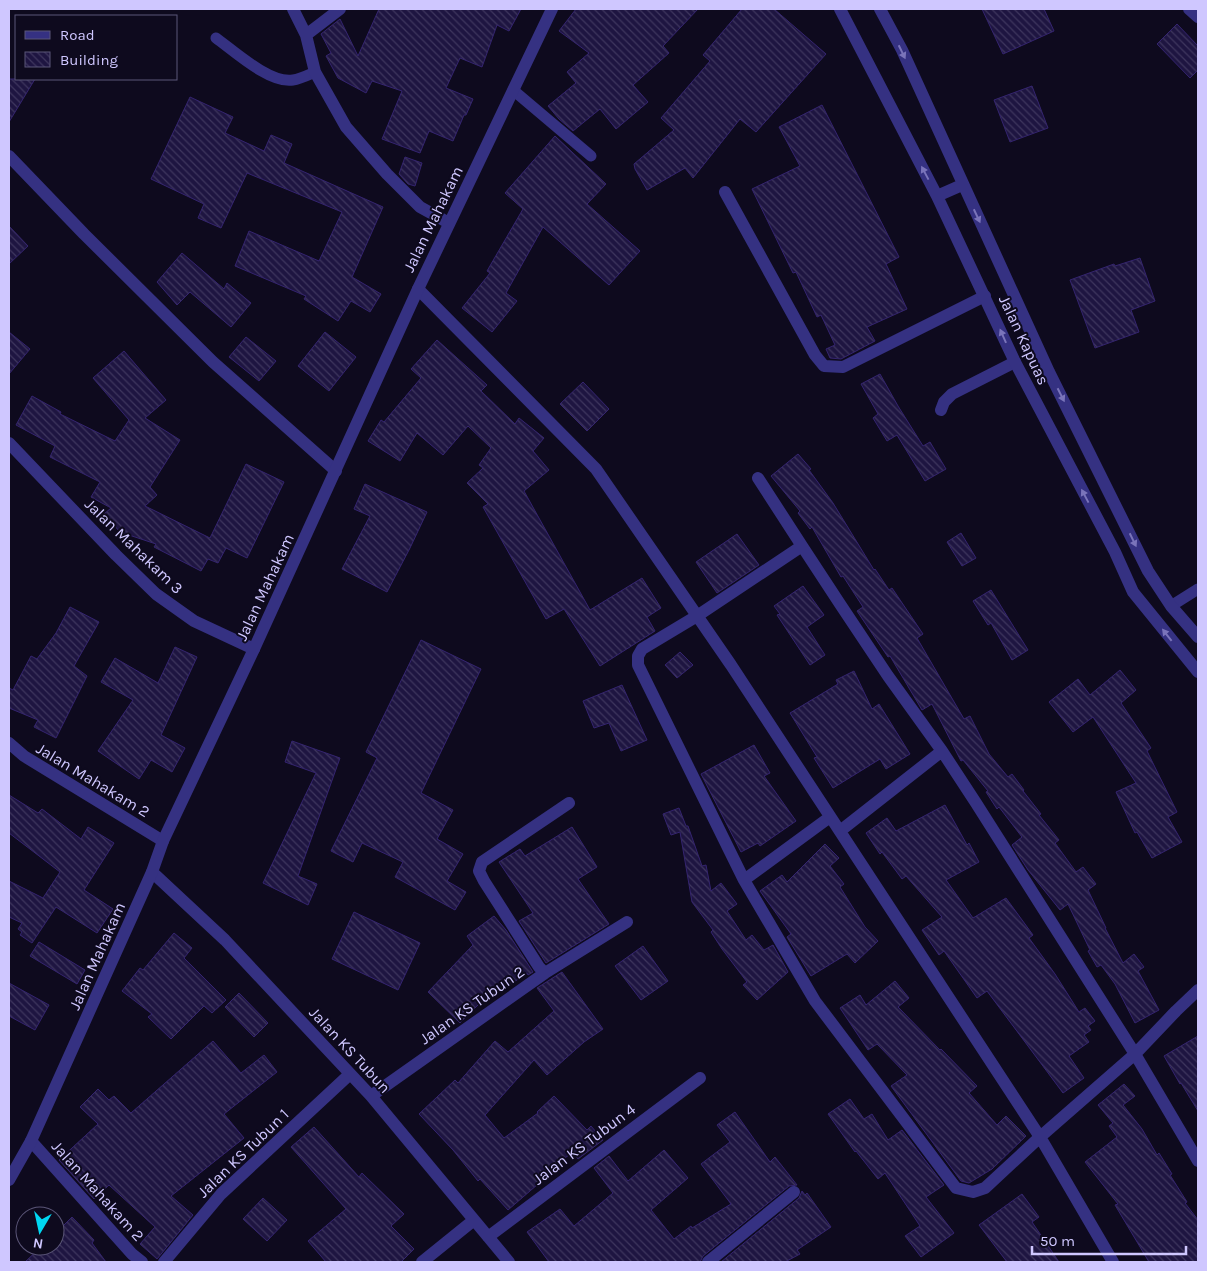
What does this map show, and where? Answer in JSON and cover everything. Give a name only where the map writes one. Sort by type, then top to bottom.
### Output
[{"type":"street","points":[[293,9],[306,34],[315,72],[346,127],[420,207],[449,223]]},
{"type":"street","points":[[306,34],[340,9]]},
{"type":"street","name":"Jalan Mahakam","points":[[9,1180],[31,1141],[152,872],[163,841],[254,649],[418,289],[552,9]]},
{"type":"street","name":"Jalan Kapuas","points":[[880,9],[902,50],[1049,372],[1148,570],[1171,606],[1198,637]]},
{"type":"street","points":[[1189,9],[1198,17]]},
{"type":"street","name":"Jalan Kapuas","points":[[840,11],[937,196],[1015,362],[1115,552],[1133,592],[1198,672]]},
{"type":"street","points":[[9,156],[84,234],[213,362],[336,471]]},
{"type":"street","points":[[937,196],[962,185]]},
{"type":"street","points":[[725,192],[815,355],[824,366],[843,367],[985,296]]},
{"type":"street","points":[[418,289],[596,469],[752,697],[1040,1137],[1113,1262]]},
{"type":"street","points":[[941,410],[944,402],[952,394],[1015,362]]},
{"type":"street","name":"Jalan Mahakam 3","points":[[9,444],[156,594],[194,621],[254,649]]},
{"type":"street","points":[[758,478],[888,676],[942,751],[1135,1054],[1198,1162]]},
{"type":"street","points":[[802,546],[697,616],[642,649],[638,656],[638,665],[744,880],[814,1001],[956,1188],[973,1192],[985,1188],[1135,1054],[1198,990]]},
{"type":"street","name":"Jalan Mahakam 2","points":[[9,744],[24,756],[163,841]]},
{"type":"street","points":[[840,831],[942,751]]},
{"type":"street","name":"Jalan KS Tubun 2","points":[[371,1096],[545,973],[534,959],[479,871],[482,862],[570,802]]},
{"type":"street","points":[[744,880],[830,817]]},
{"type":"street","name":"Jalan KS Tubun","points":[[152,872],[225,940],[371,1096],[510,1262]]},
{"type":"street","points":[[545,973],[627,922]]},
{"type":"street","name":"Jalan KS Tubun 1","points":[[164,1262],[221,1194],[350,1074]]},
{"type":"street","name":"Jalan KS Tubun 4","points":[[488,1237],[700,1078]]},
{"type":"street","name":"Jalan Mahakam 2","points":[[31,1141],[132,1254],[142,1262]]},
{"type":"street","points":[[708,1262],[794,1192]]},
{"type":"street","points":[[422,1262],[474,1220]]},
{"type":"lane","points":[[216,38],[258,69],[279,79],[292,80],[315,72]]},
{"type":"lane","points":[[513,90],[591,156]]},
{"type":"lane","points":[[1171,606],[1198,589]]},
{"type":"building","points":[[379,9],[521,9],[509,31],[497,25],[482,67],[460,58],[446,88],[473,99],[453,141],[429,131],[420,153],[382,139],[402,91],[372,81],[366,93],[338,78],[326,56],[331,53],[321,34],[340,19],[358,56]]},
{"type":"building","points":[[576,9],[698,9],[663,46],[669,53],[633,85],[648,102],[616,129],[600,109],[573,131],[548,106],[576,83],[567,72],[589,53],[559,31]]},
{"type":"building","points":[[742,9],[774,9],[826,54],[756,132],[740,119],[693,178],[685,168],[647,190],[634,164],[674,130],[661,118],[710,61],[703,55]]},
{"type":"building","points":[[982,9],[1044,9],[1054,31],[1003,54]]},
{"type":"building","points":[[1177,24],[1198,46],[1198,70],[1190,78],[1157,44]]},
{"type":"building","points":[[9,79],[34,80],[9,122]]},
{"type":"building","points":[[1032,86],[1048,128],[1010,142],[994,100]]},
{"type":"building","points":[[190,97],[233,117],[225,133],[264,151],[271,135],[292,144],[284,163],[383,207],[352,277],[381,294],[370,312],[351,301],[338,321],[304,299],[306,296],[235,266],[249,231],[319,261],[342,212],[247,173],[221,228],[198,218],[204,204],[151,179]]},
{"type":"building","points":[[822,105],[899,257],[886,264],[907,309],[867,327],[875,341],[841,359],[830,358],[826,349],[835,345],[821,315],[817,317],[796,272],[793,273],[752,189],[800,166],[779,127]]},
{"type":"building","points":[[555,136],[606,184],[587,204],[640,251],[609,285],[543,227],[506,293],[517,301],[492,332],[462,308],[490,273],[487,271],[523,209],[505,193]]},
{"type":"building","points":[[405,157],[422,163],[415,186],[408,184],[399,174]]},
{"type":"building","points":[[9,226],[28,246],[9,264]]},
{"type":"building","points":[[182,253],[224,289],[227,283],[251,303],[231,327],[190,292],[177,305],[157,282]]},
{"type":"building","points":[[1140,258],[1155,301],[1131,310],[1139,332],[1095,348],[1070,280],[1114,264],[1115,266]]},
{"type":"building","points":[[9,332],[30,349],[9,374]]},
{"type":"building","points":[[325,332],[356,357],[329,391],[298,366]]},
{"type":"building","points":[[246,337],[276,361],[259,381],[229,357]]},
{"type":"building","points":[[437,340],[487,385],[481,391],[515,424],[519,418],[544,438],[533,451],[549,470],[524,491],[590,610],[642,578],[661,608],[647,617],[655,631],[600,666],[564,609],[546,619],[483,507],[488,504],[467,483],[483,468],[479,465],[491,448],[468,426],[443,455],[417,433],[400,461],[368,441],[381,420],[384,422],[421,378],[411,369]]},
{"type":"building","points":[[124,351],[166,400],[145,418],[180,440],[150,487],[157,495],[145,506],[210,538],[246,464],[284,482],[247,558],[226,548],[218,563],[208,559],[201,571],[154,547],[156,544],[120,532],[104,514],[111,508],[91,497],[100,482],[50,457],[55,446],[16,425],[32,396],[61,412],[60,414],[115,441],[129,420],[93,378]]},
{"type":"building","points":[[880,374],[923,446],[930,442],[946,469],[925,481],[897,435],[887,441],[873,418],[878,414],[861,384]]},
{"type":"building","points":[[583,382],[609,409],[587,431],[560,404]]},
{"type":"building","points":[[798,454],[811,469],[809,470],[833,503],[874,570],[889,590],[892,588],[923,634],[917,638],[964,719],[970,716],[989,754],[1008,777],[1012,774],[1024,790],[1041,814],[1039,815],[1059,840],[1055,843],[1076,872],[1083,867],[1096,884],[1088,890],[1105,928],[1123,963],[1134,954],[1144,967],[1138,971],[1159,1010],[1135,1023],[1115,984],[1101,965],[1097,967],[1068,904],[1060,910],[1028,870],[1012,845],[1022,837],[999,807],[997,809],[986,792],[988,791],[963,760],[961,761],[932,704],[922,710],[890,656],[888,657],[857,611],[863,607],[843,576],[841,577],[812,527],[810,529],[798,513],[800,511],[771,476]]},
{"type":"building","points":[[365,484],[427,512],[387,592],[342,569],[370,516],[354,509]]},
{"type":"building","points":[[961,533],[976,558],[962,566],[947,542]]},
{"type":"building","points":[[737,534],[759,565],[717,593],[696,562]]},
{"type":"building","points":[[803,586],[824,615],[807,627],[825,655],[810,665],[777,615],[780,614],[774,606]]},
{"type":"building","points":[[991,590],[1028,650],[1012,660],[991,623],[988,625],[973,601]]},
{"type":"building","points":[[70,607],[99,622],[74,666],[87,676],[56,738],[34,727],[38,720],[9,708],[9,688],[13,690],[31,656],[37,659],[56,633]]},
{"type":"building","points":[[421,640],[481,669],[421,793],[453,810],[437,839],[463,854],[447,881],[466,892],[455,910],[395,877],[403,862],[362,843],[353,862],[331,851],[377,758],[366,752]]},
{"type":"building","points":[[175,647],[197,657],[161,735],[185,748],[172,772],[151,760],[139,779],[98,751],[133,700],[101,682],[115,658],[158,683]]},
{"type":"building","points":[[680,652],[693,665],[677,678],[665,665]]},
{"type":"building","points":[[1120,670],[1136,690],[1121,703],[1151,748],[1147,751],[1177,812],[1168,817],[1182,842],[1152,858],[1137,832],[1135,833],[1116,792],[1136,783],[1093,717],[1073,732],[1049,702],[1078,679],[1090,695]]},
{"type":"building","points":[[854,671],[872,709],[879,704],[910,754],[886,769],[880,759],[833,788],[814,758],[817,757],[790,713],[838,684],[836,680]]},
{"type":"building","points":[[622,685],[647,740],[621,751],[609,723],[594,728],[583,701]]},
{"type":"building","points":[[292,741],[340,758],[298,876],[317,884],[308,905],[263,883],[316,773],[285,762]]},
{"type":"building","points":[[754,745],[770,773],[764,776],[796,821],[760,846],[758,843],[741,852],[701,774]]},
{"type":"building","points":[[9,795],[38,813],[42,809],[81,839],[88,827],[114,843],[84,890],[113,909],[97,933],[56,907],[32,943],[20,935],[22,932],[18,929],[22,923],[9,917],[9,881],[43,898],[60,872],[9,833]]},
{"type":"building","points":[[945,805],[967,845],[969,843],[979,862],[946,880],[973,918],[1006,898],[1033,935],[1029,938],[1079,1012],[1085,1008],[1095,1021],[1088,1026],[1091,1030],[1084,1035],[1089,1042],[1069,1056],[1084,1078],[1063,1093],[987,991],[977,998],[944,951],[939,955],[922,930],[942,917],[906,876],[902,879],[882,852],[880,854],[866,833],[887,818],[896,831]]},
{"type":"building","points":[[679,808],[686,826],[688,826],[702,866],[706,865],[711,891],[721,883],[737,904],[727,911],[746,940],[752,935],[764,950],[773,945],[788,972],[757,1000],[743,985],[747,982],[722,949],[711,932],[713,930],[692,902],[680,832],[671,835],[663,814]]},
{"type":"building","points":[[572,827],[597,867],[578,879],[609,924],[546,963],[519,921],[533,913],[499,862],[520,849],[525,856]]},
{"type":"building","points":[[825,844],[839,858],[830,866],[844,884],[840,887],[865,927],[878,941],[855,963],[847,954],[811,976],[787,937],[791,934],[760,891],[782,875],[787,882]]},
{"type":"building","points":[[354,912],[420,943],[398,990],[332,959]]},
{"type":"building","points":[[494,916],[506,930],[533,972],[528,975],[527,973],[504,989],[500,983],[460,1023],[428,992],[473,945],[467,936]]},
{"type":"building","points":[[174,933],[192,948],[184,958],[226,1000],[212,1013],[204,1006],[171,1039],[148,1017],[152,1014],[122,991],[140,968],[143,970]]},
{"type":"building","points":[[39,942],[85,970],[77,984],[30,956]]},
{"type":"building","points":[[643,946],[668,981],[641,1000],[615,966]]},
{"type":"building","points":[[562,972],[603,1029],[584,1042],[547,1075],[534,1060],[485,1115],[504,1138],[538,1113],[554,1096],[587,1130],[591,1126],[603,1140],[578,1159],[573,1152],[542,1175],[545,1178],[508,1210],[480,1179],[478,1181],[453,1150],[419,1114],[455,1080],[458,1083],[495,1041],[508,1052],[554,1011],[537,988]]},
{"type":"building","points":[[895,981],[909,998],[898,1007],[977,1086],[969,1093],[997,1125],[1006,1116],[1026,1136],[992,1169],[969,1183],[961,1181],[891,1086],[907,1075],[877,1044],[868,1050],[840,1008],[860,995],[866,1005]]},
{"type":"building","points":[[9,983],[49,1005],[35,1030],[9,1016]]},
{"type":"building","points":[[239,993],[268,1023],[254,1037],[225,1007]]},
{"type":"building","points":[[1198,1036],[1198,1111],[1164,1056]]},
{"type":"building","points":[[213,1041],[241,1073],[264,1055],[277,1072],[224,1114],[244,1138],[171,1196],[193,1215],[157,1259],[140,1244],[155,1227],[109,1185],[94,1199],[59,1160],[98,1124],[80,1107],[98,1089],[109,1100],[114,1096],[131,1113]]},
{"type":"building","points":[[1124,1084],[1135,1096],[1123,1105],[1142,1129],[1157,1155],[1159,1153],[1187,1202],[1185,1203],[1198,1220],[1198,1262],[1149,1262],[1115,1205],[1118,1204],[1085,1162],[1117,1137],[1109,1126],[1113,1123],[1098,1105]]},
{"type":"building","points":[[850,1099],[864,1119],[872,1114],[888,1140],[902,1130],[944,1185],[926,1197],[954,1233],[921,1257],[905,1236],[920,1226],[885,1173],[878,1179],[855,1152],[828,1114]]},
{"type":"building","points":[[735,1112],[770,1162],[775,1157],[797,1185],[789,1186],[703,1256],[700,1262],[549,1262],[527,1232],[560,1209],[574,1226],[613,1193],[594,1168],[609,1156],[628,1181],[664,1150],[688,1178],[651,1210],[674,1239],[691,1226],[692,1228],[731,1204],[701,1164],[730,1142],[717,1125]]},
{"type":"building","points":[[314,1127],[359,1177],[362,1173],[404,1214],[391,1226],[414,1249],[401,1262],[326,1262],[308,1241],[346,1209],[291,1147]]},
{"type":"building","points":[[802,1191],[805,1195],[807,1193],[831,1227],[797,1250],[800,1254],[785,1262],[721,1262],[799,1198]]},
{"type":"building","points":[[1022,1194],[1039,1217],[1032,1222],[1059,1262],[1007,1262],[979,1225]]},
{"type":"building","points":[[263,1198],[287,1220],[267,1241],[243,1219]]},
{"type":"building","points":[[72,1217],[94,1240],[92,1243],[106,1262],[25,1262],[31,1256],[65,1256],[65,1224]]}]
